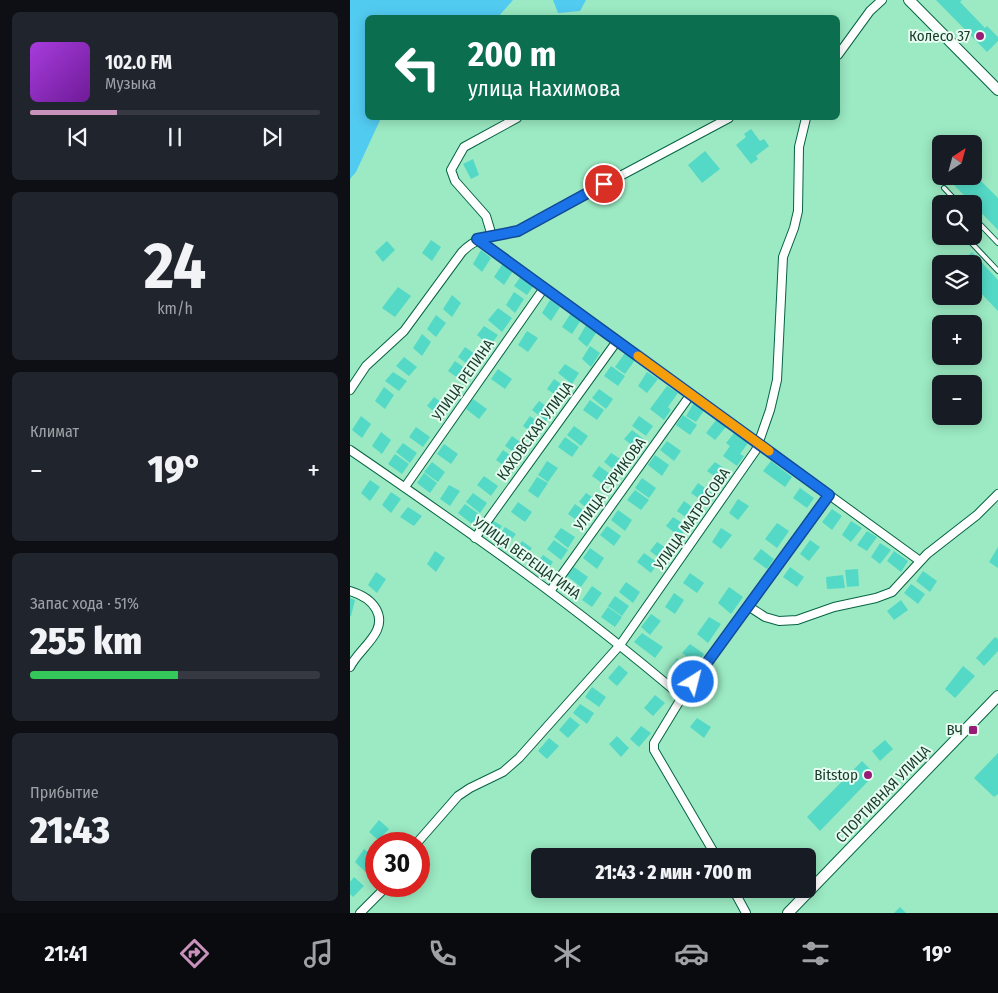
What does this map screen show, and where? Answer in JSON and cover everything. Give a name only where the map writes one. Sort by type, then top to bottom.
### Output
[{"type":"street","points":[[840,52],[870,11],[882,0]]},
{"type":"street","points":[[909,0],[998,90]]},
{"type":"street","points":[[492,236],[486,216],[454,181],[451,170],[464,148],[513,120]]},
{"type":"street","points":[[350,390],[366,366],[404,331],[462,252],[477,239],[502,236],[518,231],[725,120]]},
{"type":"street","name":"УЛИЦА МАТРОСОВА","points":[[426,832],[458,796],[503,772],[520,758],[620,644],[759,444],[777,380],[783,257],[798,211],[799,147],[806,120]]},
{"type":"street","points":[[477,239],[920,561]]},
{"type":"street","name":"УЛИЦА РЕПИНА","points":[[405,487],[544,288]]},
{"type":"street","name":"КАХОВСКАЯ УЛИЦА","points":[[475,538],[617,340]]},
{"type":"street","name":"УЛИЦА СУРИКОВА","points":[[551,590],[691,394]]},
{"type":"street","name":"УЛИЦА ВЕРЕЩАГИНА","points":[[350,450],[551,590],[620,644],[682,697]]},
{"type":"street","points":[[748,606],[765,617],[779,621],[797,620],[834,607],[876,598],[892,592],[938,543],[977,515],[998,494]]},
{"type":"street","points":[[711,848],[654,750],[654,743],[682,697],[829,495]]},
{"type":"street","points":[[350,591],[371,602],[380,621],[378,629],[350,667]]},
{"type":"street","name":"СПОРТИВНАЯ УЛИЦА","points":[[788,913],[997,699]]},
{"type":"street","points":[[360,913],[376,897]]},
{"type":"street","points":[[738,898],[746,913]]},
{"type":"lane","points":[[944,188],[951,195]]},
{"type":"lane","points":[[982,226],[998,243]]},
{"type":"lane","points":[[973,245],[998,271]]},
{"type":"water","points":[[350,0],[513,0],[500,15],[365,15],[365,120],[380,120],[356,172],[350,179]]},
{"type":"water","points":[[553,0],[586,0],[580,11],[558,13]]},
{"type":"building","points":[[936,0],[962,0],[960,2],[985,28],[987,26],[998,37],[998,41],[987,52]]},
{"type":"building","points":[[751,129],[760,141],[764,139],[769,146],[756,156],[758,159],[751,164],[736,145],[746,137],[744,134]]},
{"type":"building","points":[[705,151],[720,169],[702,183],[688,165]]},
{"type":"building","points":[[473,159],[479,175],[471,179],[463,164]]},
{"type":"building","points":[[982,182],[998,198],[998,230],[982,214],[982,195],[964,195],[954,185],[982,185]]},
{"type":"building","points":[[431,240],[441,247],[432,261],[422,253]]},
{"type":"building","points":[[387,241],[395,250],[383,262],[375,252]]},
{"type":"building","points":[[481,250],[491,258],[482,272],[473,264]]},
{"type":"building","points":[[503,263],[513,271],[504,285],[494,277]]},
{"type":"building","points":[[982,263],[998,280],[998,311],[982,294]]},
{"type":"building","points":[[521,276],[534,285],[527,295],[514,286]]},
{"type":"building","points":[[398,287],[411,296],[395,317],[382,308]]},
{"type":"building","points":[[514,292],[524,299],[515,313],[506,305]]},
{"type":"building","points":[[452,295],[461,303],[452,317],[443,309]]},
{"type":"building","points":[[550,300],[560,307],[551,321],[542,313]]},
{"type":"building","points":[[498,308],[512,318],[502,332],[488,320]]},
{"type":"building","points":[[571,313],[581,320],[572,334],[562,327]]},
{"type":"building","points":[[436,315],[446,323],[436,337],[427,329]]},
{"type":"building","points":[[586,325],[596,333],[587,347],[578,339]]},
{"type":"building","points":[[484,326],[498,335],[490,346],[477,335]]},
{"type":"building","points":[[527,331],[538,338],[528,352],[518,345]]},
{"type":"building","points":[[422,334],[431,342],[422,356],[413,348]]},
{"type":"building","points":[[590,346],[600,353],[591,367],[582,359]]},
{"type":"building","points":[[465,347],[479,357],[472,368],[458,357]]},
{"type":"building","points":[[625,353],[635,360],[625,374],[615,367]]},
{"type":"building","points":[[404,357],[417,367],[409,376],[396,366]]},
{"type":"building","points":[[455,361],[469,371],[462,381],[448,371]]},
{"type":"building","points":[[565,364],[579,373],[572,384],[558,373]]},
{"type":"building","points":[[611,366],[625,376],[618,386],[604,376]]},
{"type":"building","points":[[498,369],[512,379],[505,389],[491,379]]},
{"type":"building","points":[[393,372],[407,381],[399,391],[385,381]]},
{"type":"building","points":[[647,372],[658,379],[647,393],[638,386]]},
{"type":"building","points":[[554,379],[568,389],[561,399],[547,389]]},
{"type":"building","points":[[667,386],[678,393],[668,407],[671,410],[664,420],[650,409]]},
{"type":"building","points":[[384,387],[394,395],[385,409],[375,401]]},
{"type":"building","points":[[599,389],[613,399],[606,409],[592,398]]},
{"type":"building","points":[[434,397],[448,407],[441,417],[427,406]]},
{"type":"building","points":[[473,399],[487,409],[479,419],[466,409]]},
{"type":"building","points":[[590,400],[604,410],[597,420],[583,410]]},
{"type":"building","points":[[539,401],[553,411],[546,421],[532,410]]},
{"type":"building","points":[[695,401],[706,408],[696,422],[686,416]]},
{"type":"building","points":[[683,415],[697,425],[690,435],[676,425]]},
{"type":"building","points":[[361,416],[371,424],[362,438],[352,430]]},
{"type":"building","points":[[530,416],[544,426],[537,436],[523,426]]},
{"type":"building","points":[[639,416],[653,426],[646,436],[632,426]]},
{"type":"building","points":[[717,419],[726,427],[715,440],[706,433]]},
{"type":"building","points":[[574,426],[588,436],[581,446],[567,435]]},
{"type":"building","points":[[416,427],[430,437],[423,447],[409,437]]},
{"type":"building","points":[[632,430],[645,440],[638,450],[624,439]]},
{"type":"building","points":[[381,432],[391,440],[382,454],[372,446]]},
{"type":"building","points":[[734,433],[748,443],[740,454],[744,456],[737,466],[723,456],[730,446],[726,443]]},
{"type":"building","points":[[512,436],[526,446],[519,456],[505,446]]},
{"type":"building","points":[[565,437],[579,447],[572,457],[558,447]]},
{"type":"building","points":[[667,441],[681,451],[674,461],[660,450]]},
{"type":"building","points":[[403,443],[417,453],[410,463],[396,452]]},
{"type":"building","points":[[444,444],[458,454],[451,464],[437,454]]},
{"type":"building","points":[[503,450],[517,460],[510,470],[496,460]]},
{"type":"building","points":[[611,453],[625,462],[618,473],[604,462]]},
{"type":"building","points":[[395,454],[409,464],[402,474],[388,464]]},
{"type":"building","points":[[655,455],[669,465],[662,476],[648,465]]},
{"type":"building","points":[[547,461],[558,468],[548,482],[538,475]]},
{"type":"building","points":[[771,461],[792,477],[785,487],[763,471]]},
{"type":"building","points":[[432,462],[445,472],[438,482],[424,472]]},
{"type":"building","points":[[715,462],[728,471],[721,481],[707,471]]},
{"type":"building","points":[[599,466],[613,476],[606,486],[592,476]]},
{"type":"building","points":[[424,473],[437,483],[430,493],[417,483]]},
{"type":"building","points":[[484,476],[498,486],[491,496],[477,485]]},
{"type":"building","points":[[537,477],[548,483],[538,498],[528,491]]},
{"type":"building","points":[[642,478],[656,488],[649,498],[635,488]]},
{"type":"building","points":[[370,480],[380,487],[370,501],[361,493]]},
{"type":"building","points":[[698,483],[712,493],[705,503],[691,493]]},
{"type":"building","points":[[449,485],[460,491],[450,506],[440,499]]},
{"type":"building","points":[[800,488],[814,498],[807,508],[793,498]]},
{"type":"building","points":[[635,490],[649,500],[641,510],[627,500]]},
{"type":"building","points":[[391,492],[401,499],[391,513],[382,505]]},
{"type":"building","points":[[473,493],[487,503],[480,513],[466,502]]},
{"type":"building","points":[[586,493],[600,502],[593,513],[579,502]]},
{"type":"building","points":[[738,499],[749,506],[738,520],[729,513]]},
{"type":"building","points":[[684,501],[698,511],[691,521],[677,511]]},
{"type":"building","points":[[518,502],[532,512],[525,522],[511,512]]},
{"type":"building","points":[[465,504],[479,514],[472,524],[458,513]]},
{"type":"building","points":[[575,504],[589,514],[582,524],[568,514]]},
{"type":"building","points":[[408,507],[422,516],[414,526],[400,517]]},
{"type":"building","points":[[832,509],[842,516],[832,530],[822,522]]},
{"type":"building","points":[[618,510],[632,520],[625,531],[611,520]]},
{"type":"building","points":[[673,517],[687,526],[680,537],[666,526]]},
{"type":"building","points":[[492,520],[502,526],[492,541],[482,534]]},
{"type":"building","points":[[851,521],[862,528],[851,542],[842,535]]},
{"type":"building","points":[[777,523],[789,531],[777,548],[765,539]]},
{"type":"building","points":[[607,526],[621,536],[614,546],[600,535]]},
{"type":"building","points":[[505,527],[516,534],[505,548],[495,541]]},
{"type":"building","points":[[561,528],[575,537],[568,548],[554,537]]},
{"type":"building","points":[[721,528],[732,535],[721,549],[712,542]]},
{"type":"building","points":[[867,531],[877,537],[867,551],[857,545]]},
{"type":"building","points":[[554,540],[568,550],[561,560],[547,549]]},
{"type":"building","points":[[810,540],[820,547],[809,561],[800,554]]},
{"type":"building","points":[[522,541],[532,548],[522,562],[512,555]]},
{"type":"building","points":[[657,542],[671,551],[664,562],[650,551]]},
{"type":"building","points":[[880,543],[891,550],[880,564],[871,557]]},
{"type":"building","points":[[998,547],[998,568],[989,562]]},
{"type":"building","points":[[590,548],[604,558],[597,569],[583,558]]},
{"type":"building","points":[[761,549],[774,559],[767,569],[753,559]]},
{"type":"building","points":[[435,551],[445,558],[436,572],[427,564]]},
{"type":"building","points":[[894,551],[908,561],[901,572],[887,561]]},
{"type":"building","points":[[644,553],[658,563],[651,573],[637,562]]},
{"type":"building","points":[[543,555],[553,562],[543,576],[533,569]]},
{"type":"building","points":[[574,567],[588,577],[581,587],[567,576]]},
{"type":"building","points":[[790,567],[804,577],[797,587],[783,577]]},
{"type":"building","points":[[858,569],[859,586],[847,587],[845,570]]},
{"type":"building","points":[[923,571],[937,581],[930,592],[916,581]]},
{"type":"building","points":[[376,572],[386,579],[377,593],[368,585]]},
{"type":"building","points":[[690,573],[704,583],[697,593],[683,583]]},
{"type":"building","points":[[843,575],[845,588],[827,589],[826,577]]},
{"type":"building","points":[[566,578],[580,588],[573,598],[559,587]]},
{"type":"building","points":[[626,582],[640,592],[633,603],[619,592]]},
{"type":"building","points":[[911,584],[925,594],[918,604],[904,593]]},
{"type":"building","points":[[592,586],[602,593],[592,607],[582,600]]},
{"type":"building","points":[[729,587],[743,597],[731,614],[718,603]]},
{"type":"building","points":[[674,593],[684,600],[675,614],[665,607]]},
{"type":"building","points":[[615,596],[629,606],[622,616],[608,606]]},
{"type":"building","points":[[350,598],[355,600],[351,616],[350,616]]},
{"type":"building","points":[[901,600],[908,610],[894,620],[887,611]]},
{"type":"building","points":[[608,607],[622,617],[615,627],[601,617]]},
{"type":"building","points":[[651,614],[661,621],[650,635],[641,627]]},
{"type":"building","points":[[709,617],[721,624],[708,643],[697,634]]},
{"type":"building","points":[[642,633],[663,647],[655,658],[634,642]]},
{"type":"building","points":[[995,637],[998,639],[998,651],[984,666],[976,658]]},
{"type":"building","points":[[690,644],[704,654],[696,664],[682,653]]},
{"type":"building","points":[[677,658],[691,668],[684,679],[670,668]]},
{"type":"building","points":[[619,665],[628,673],[617,686],[608,678]]},
{"type":"building","points":[[963,666],[975,676],[955,698],[945,689]]},
{"type":"building","points":[[592,687],[606,697],[599,707],[585,697]]},
{"type":"building","points":[[655,695],[665,703],[653,716],[644,708]]},
{"type":"building","points":[[580,704],[594,713],[587,724],[573,713]]},
{"type":"building","points":[[570,717],[580,725],[568,738],[559,730]]},
{"type":"building","points":[[697,718],[711,727],[704,738],[690,727]]},
{"type":"building","points":[[641,726],[651,733],[639,747],[630,739]]},
{"type":"building","points":[[617,736],[629,748],[621,757],[609,744]]},
{"type":"building","points":[[549,738],[559,746],[547,759],[538,751]]},
{"type":"building","points":[[885,740],[893,749],[880,761],[872,751]]},
{"type":"building","points":[[998,753],[998,794],[994,797],[974,778]]},
{"type":"building","points":[[862,761],[875,774],[820,831],[807,817]]},
{"type":"building","points":[[379,820],[389,829],[386,832],[369,832]]},
{"type":"building","points":[[364,849],[365,871],[355,862]]},
{"type":"building","points":[[354,877],[364,886],[353,897],[350,894],[350,882]]},
{"type":"building","points":[[900,907],[906,913],[894,913]]},
{"type":"slow traffic","points":[[638,356],[769,451]]},
{"type":"place","name":"Колесо 37","points":[[980,36]]},
{"type":"place","name":"ВЧ","points":[[973,730]]},
{"type":"place","name":"Bitstop","points":[[868,775]]},
{"type":"route","points":[[604,184],[518,231],[502,236],[486,236],[477,239],[829,495],[693,682]]}]
